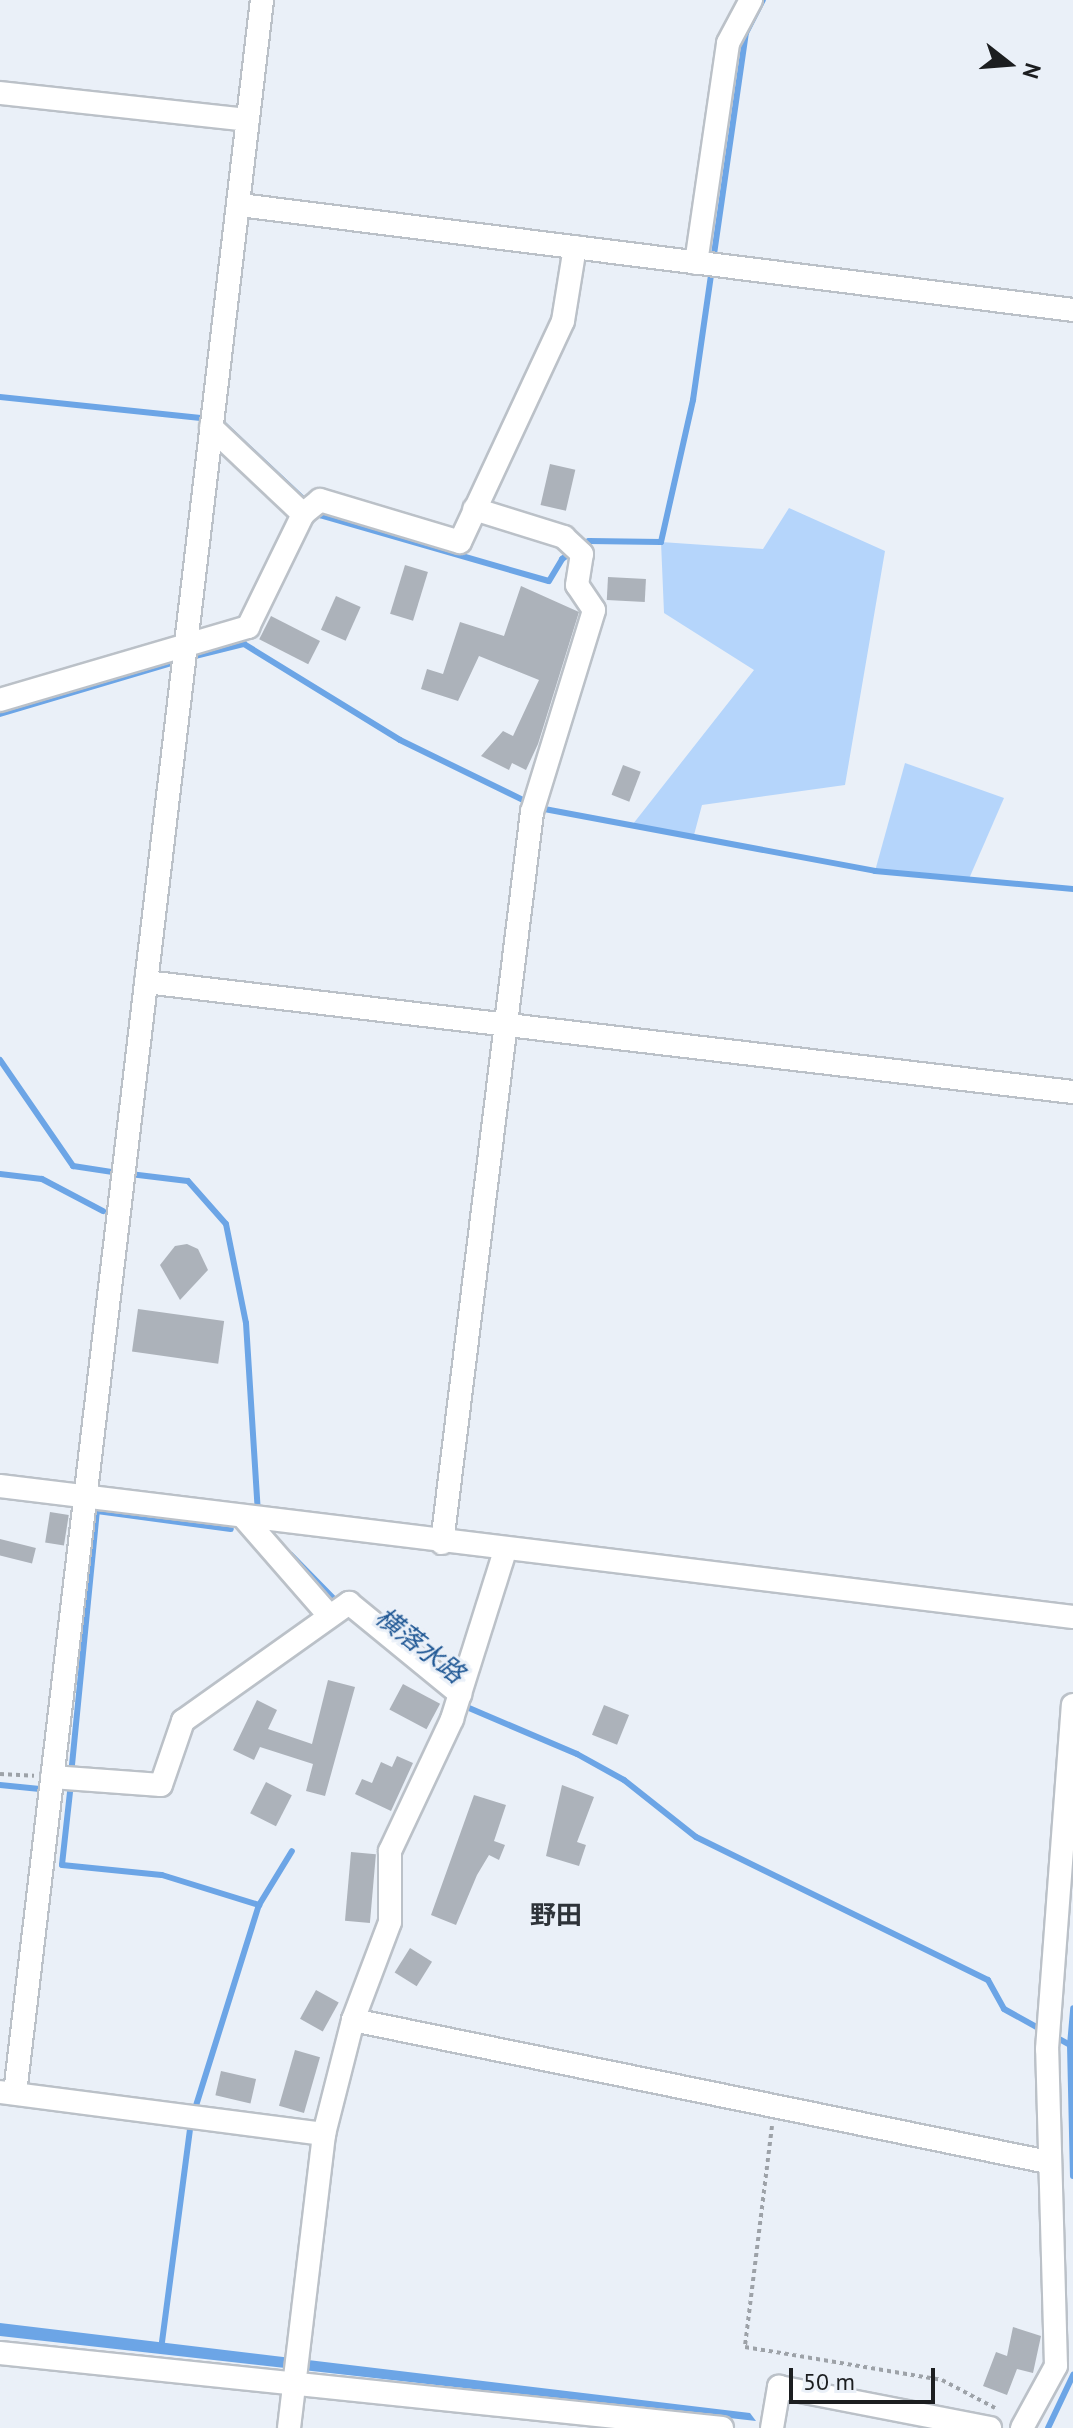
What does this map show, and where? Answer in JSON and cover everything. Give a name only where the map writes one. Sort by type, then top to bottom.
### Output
[{"type":"street","points":[[262,0],[86,1497],[52,1777],[8,2092],[324,2134]]},
{"type":"street","points":[[696,263],[728,43],[751,0]]},
{"type":"street","points":[[0,93],[248,120]]},
{"type":"street","points":[[240,205],[1073,310]]},
{"type":"street","points":[[0,700],[248,627],[303,514],[320,500],[460,542],[563,321],[575,247]]},
{"type":"street","points":[[213,416],[303,514]]},
{"type":"street","points":[[442,1543],[534,805],[594,610],[577,585],[582,554],[564,537],[474,509]]},
{"type":"street","points":[[146,982],[506,1028],[1073,1092]]},
{"type":"street","points":[[0,1486],[505,1551],[1073,1617]]},
{"type":"street","points":[[245,1519],[328,1614]]},
{"type":"street","points":[[289,2428],[324,2134],[353,2020],[390,1922],[390,1851],[452,1719],[505,1551]]},
{"type":"street","points":[[52,1777],[161,1785],[183,1721],[328,1614],[349,1603],[460,1694]]},
{"type":"street","points":[[772,2428],[779,2387],[1005,2424],[1056,2366],[1047,2049],[1064,1909],[1073,1705]]},
{"type":"street","points":[[353,2020],[1048,2162]]},
{"type":"street","points":[[0,2353],[294,2386],[722,2428]]},
{"type":"path","points":[[0,1774],[52,1777]]},
{"type":"path","points":[[774,2108],[745,2347],[942,2380],[1005,2424]]},
{"type":"shaded area","points":[[789,508],[885,551],[845,785],[702,805],[694,835],[633,824],[754,670],[664,613],[661,542],[763,549]]},
{"type":"shaded area","points":[[905,763],[1004,798],[968,881],[875,871]]},
{"type":"water","points":[[0,2323],[750,2413],[756,2421],[0,2336]]},
{"type":"building","points":[[550,464],[575,470],[566,511],[541,505]]},
{"type":"building","points":[[405,565],[428,572],[413,621],[390,614]]},
{"type":"building","points":[[608,577],[646,579],[645,602],[607,600]]},
{"type":"building","points":[[521,586],[579,612],[538,744],[526,770],[512,763],[509,770],[481,756],[503,731],[513,736],[539,680],[479,656],[458,701],[421,689],[427,669],[443,674],[460,622],[504,636]]},
{"type":"building","points":[[336,596],[361,607],[346,641],[321,630]]},
{"type":"building","points":[[271,616],[320,641],[308,664],[259,639]]},
{"type":"building","points":[[623,765],[641,772],[629,802],[612,795]]},
{"type":"building","points":[[187,1244],[198,1249],[208,1270],[180,1300],[160,1265],[175,1246]]},
{"type":"building","points":[[138,1309],[224,1321],[218,1364],[132,1352]]},
{"type":"building","points":[[50,1512],[69,1515],[64,1546],[45,1543]]},
{"type":"building","points":[[0,1539],[36,1548],[32,1563],[0,1555]]},
{"type":"building","points":[[328,1680],[355,1687],[325,1796],[306,1791],[313,1764],[260,1747],[254,1760],[233,1750],[257,1700],[277,1710],[268,1729],[312,1744]]},
{"type":"building","points":[[403,1684],[440,1704],[426,1729],[389,1710]]},
{"type":"building","points":[[604,1705],[629,1715],[617,1745],[592,1735]]},
{"type":"building","points":[[397,1756],[413,1763],[391,1811],[355,1794],[362,1779],[372,1783],[381,1762],[392,1767]]},
{"type":"building","points":[[266,1782],[292,1795],[276,1826],[250,1813]]},
{"type":"building","points":[[562,1785],[594,1797],[577,1842],[586,1845],[579,1866],[546,1856]]},
{"type":"building","points":[[474,1795],[506,1805],[494,1841],[505,1845],[499,1860],[489,1855],[456,1925],[431,1915]]},
{"type":"building","points":[[351,1852],[376,1854],[370,1923],[345,1921]]},
{"type":"building","points":[[410,1948],[432,1962],[417,1986],[395,1973]]},
{"type":"building","points":[[316,1990],[339,2003],[323,2031],[300,2019]]},
{"type":"building","points":[[295,2050],[320,2057],[304,2113],[279,2106]]},
{"type":"building","points":[[221,2071],[256,2079],[250,2103],[215,2095]]},
{"type":"building","points":[[1013,2327],[1041,2336],[1033,2373],[1017,2369],[1007,2395],[983,2386],[996,2352],[1007,2356]]},
{"type":"waterway","points":[[219,420],[320,515],[549,581],[562,559],[589,541],[661,542],[693,400],[746,33],[763,0]]},
{"type":"waterway","points":[[0,397],[208,419]]},
{"type":"waterway","points":[[191,657],[244,644],[400,740],[529,803]]},
{"type":"waterway","points":[[0,714],[181,660]]},
{"type":"waterway","points":[[539,808],[875,871],[1073,889]]},
{"type":"waterway","name":"横落水路","points":[[0,1060],[73,1166],[119,1173]]},
{"type":"waterway","points":[[0,1174],[42,1179],[103,1211]]},
{"type":"waterway","name":"横落水路","points":[[130,1174],[188,1181],[226,1224],[246,1323],[258,1512]]},
{"type":"waterway","points":[[72,1765],[97,1511],[231,1529]]},
{"type":"waterway","name":"横落水路","points":[[291,1555],[339,1604]]},
{"type":"waterway","name":"横落水路","points":[[462,1705],[577,1754],[624,1780],[696,1837],[988,1980],[1004,2009],[1042,2030]]},
{"type":"waterway","points":[[0,1785],[40,1789]]},
{"type":"waterway","points":[[70,1792],[62,1865],[162,1875],[259,1905]]},
{"type":"waterway","points":[[194,2112],[259,1905],[292,1851]]},
{"type":"waterway","points":[[1070,2045],[1073,2008]]},
{"type":"waterway","name":"横落水路","points":[[1052,2035],[1070,2045],[1073,2176]]},
{"type":"waterway","points":[[162,2342],[191,2123]]},
{"type":"waterway","name":"横落水路","points":[[1048,2428],[1073,2375]]},
{"type":"district","name":"野田","points":[[556,1915]]}]
